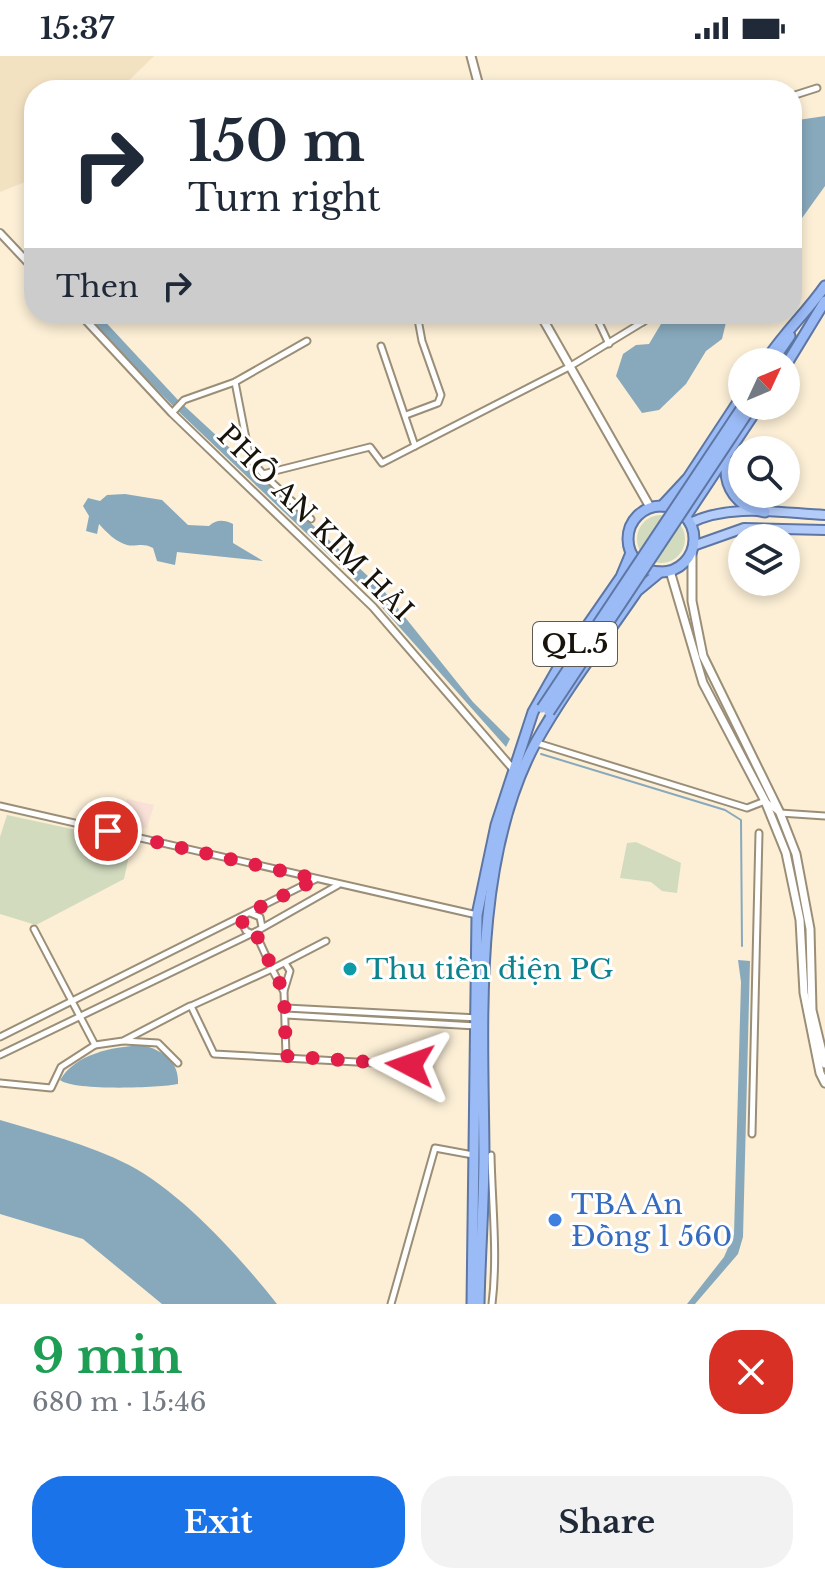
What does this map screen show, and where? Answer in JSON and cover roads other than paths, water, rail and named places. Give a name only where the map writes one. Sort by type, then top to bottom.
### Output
[{"type":"highway","points":[[790,348],[825,286]]},
{"type":"highway","points":[[790,348],[805,322],[825,301]]},
{"type":"highway","points":[[775,348],[784,335],[802,324]]},
{"type":"highway","points":[[662,506],[688,478],[728,417]]},
{"type":"highway","points":[[531,741],[546,710],[734,420]]},
{"type":"highway","points":[[546,710],[743,420]]},
{"type":"highway","points":[[688,520],[662,506],[650,507],[640,513],[630,526],[631,553],[641,565],[665,572],[683,564],[693,548],[688,520],[728,455]]},
{"type":"highway","points":[[728,461],[728,482]]},
{"type":"highway","points":[[749,508],[765,512]]},
{"type":"highway","name":"QL.5","points":[[472,1304],[479,1022],[497,860],[531,741],[533,712],[550,681],[621,577],[631,553]]},
{"type":"highway","name":"QL.5","points":[[479,1304],[477,915],[496,825],[513,769],[531,741],[637,591],[665,572]]},
{"type":"main road","points":[[471,56],[477,80]]},
{"type":"main road","points":[[545,324],[650,507]]},
{"type":"main road","points":[[688,520],[712,514],[765,512],[825,515]]},
{"type":"main road","points":[[788,524],[785,521],[792,514]]},
{"type":"main road","points":[[800,529],[825,530]]},
{"type":"main road","points":[[728,534],[693,548],[692,601],[703,656],[780,813],[804,891],[812,1010],[825,1064]]},
{"type":"main road","points":[[665,572],[703,683],[765,801],[794,880],[804,993],[825,1083]]},
{"type":"street","points":[[802,93],[817,88]]},
{"type":"street","points":[[0,233],[24,258]]},
{"type":"street","name":"PHỐ AN KIM HẢI","points":[[89,324],[173,412],[373,607],[513,769]]},
{"type":"street","points":[[406,415],[438,403],[441,397],[419,324]]},
{"type":"street","points":[[600,324],[609,344]]},
{"type":"street","points":[[263,474],[370,447],[382,463],[569,367],[640,324]]},
{"type":"street","points":[[173,412],[182,402],[235,382],[307,341]]},
{"type":"street","points":[[381,346],[415,446]]},
{"type":"street","points":[[235,382],[250,459],[311,519]]},
{"type":"street","points":[[531,741],[747,808],[765,801],[780,813],[825,816]]},
{"type":"street","points":[[0,806],[477,915]]},
{"type":"street","points":[[752,1134],[759,833]]},
{"type":"street","points":[[0,1037],[317,879]]},
{"type":"street","points":[[0,1055],[79,1014],[254,933],[340,884]]},
{"type":"street","points":[[247,913],[260,917],[262,928]]},
{"type":"street","points":[[247,913],[242,923],[246,931],[254,933],[284,992]]},
{"type":"street","points":[[34,929],[95,1045]]},
{"type":"street","points":[[123,1041],[326,941]]},
{"type":"street","points":[[285,963],[290,971],[284,992],[286,1056]]},
{"type":"street","points":[[191,1006],[214,1054],[410,1065]]},
{"type":"street","points":[[286,1012],[479,1022]]},
{"type":"street","points":[[0,1083],[51,1088],[61,1067],[95,1045],[123,1041],[158,1043],[178,1063]]},
{"type":"street","points":[[391,1304],[435,1148],[474,1155]]},
{"type":"street","points":[[491,1155],[492,1232],[497,1264],[492,1304]]},
{"type":"water","points":[[825,116],[825,186],[802,218],[802,119]]},
{"type":"water","points":[[93,324],[107,324],[178,400],[384,591],[473,702],[510,739],[506,747],[370,594],[178,411]]},
{"type":"water","points":[[661,324],[726,324],[722,339],[706,351],[686,384],[659,410],[642,413],[616,376],[623,354],[636,345],[649,344]]},
{"type":"water","points":[[125,494],[162,500],[188,525],[209,526],[221,521],[233,524],[233,543],[263,561],[177,552],[175,565],[157,561],[153,548],[149,546],[119,542],[99,524],[97,534],[86,531],[89,516],[83,506],[88,498],[100,501],[107,495]]},
{"type":"water","points":[[738,960],[750,961],[743,1237],[738,1254],[695,1304],[687,1304],[724,1257],[734,1234],[741,982]]},
{"type":"water","points":[[143,1045],[157,1050],[173,1063],[178,1084],[98,1087],[60,1080],[76,1063],[96,1053]]},
{"type":"water","points":[[0,1120],[98,1151],[149,1177],[209,1227],[277,1304],[162,1304],[83,1239],[0,1214]]},
{"type":"waterway","points":[[541,754],[725,810],[741,820],[742,946]]},
{"type":"place","name":"Thu tiền điện PG","points":[[350,969]]},
{"type":"place","name":"TBA An Đồng 1 560","points":[[555,1220]]}]
